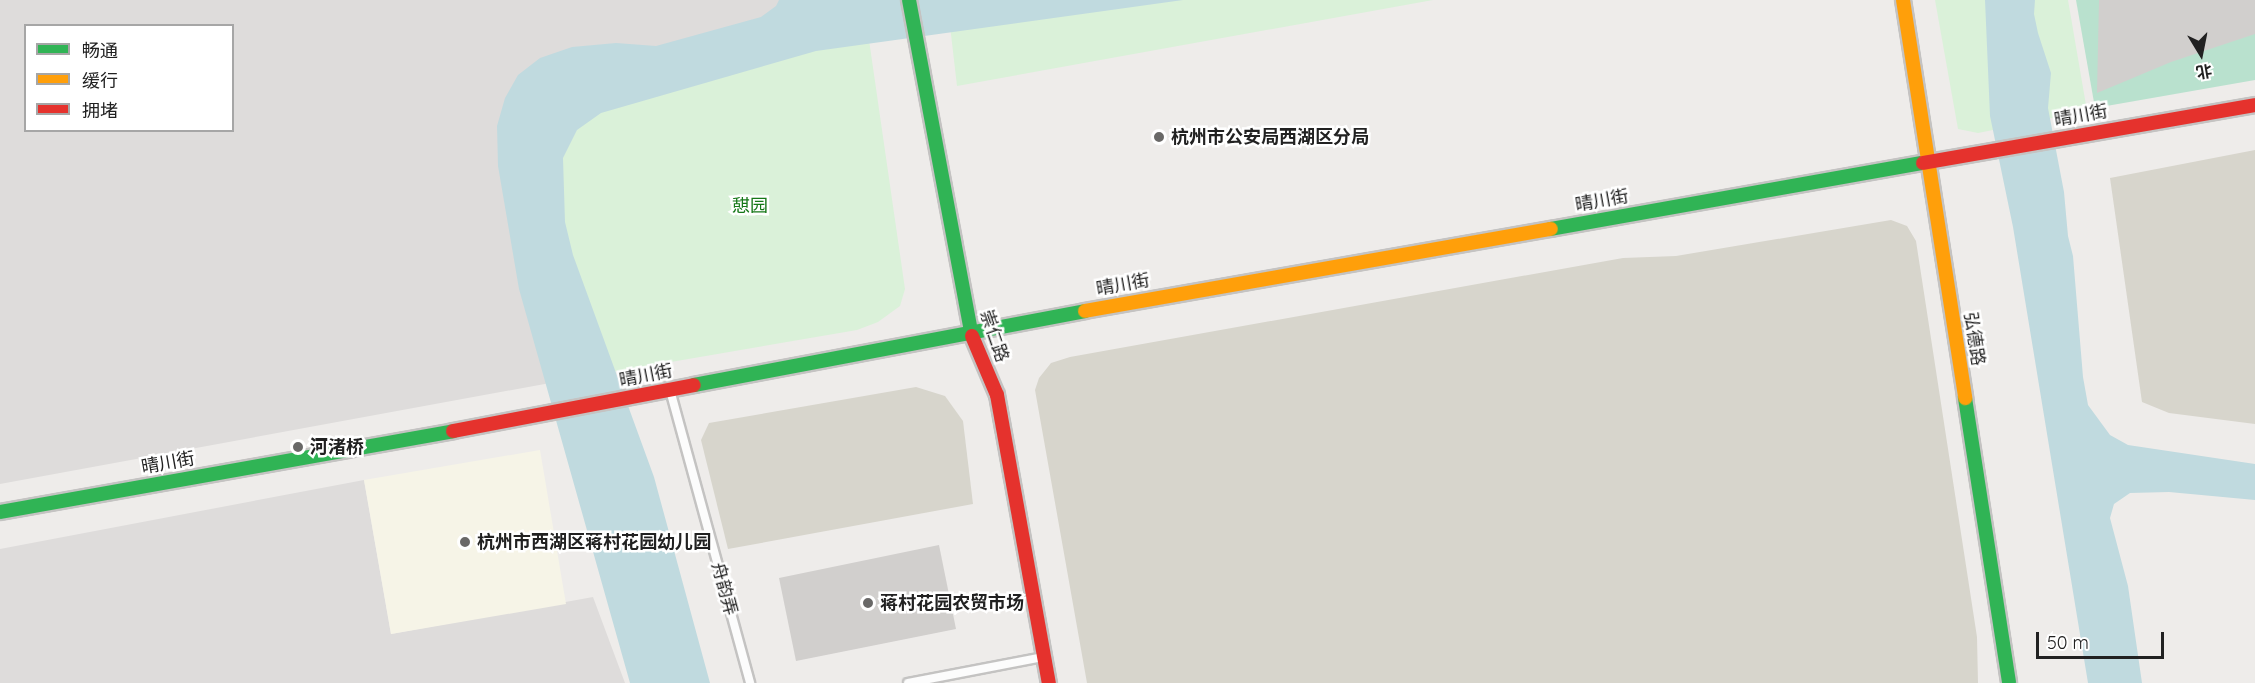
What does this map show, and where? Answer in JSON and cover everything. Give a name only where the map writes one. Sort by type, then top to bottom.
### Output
[{"type":"street","name":"崇仁路","points":[[909,0],[970,331],[997,395],[1049,683]]},
{"type":"street","name":"弘德路","points":[[1903,0],[2009,683]]},
{"type":"street","name":"晴川街","points":[[0,512],[551,413],[970,331],[2255,105]]},
{"type":"lane","name":"舟韵弄","points":[[670,390],[750,683]]},
{"type":"lane","points":[[908,683],[1045,657]]},
{"type":"shaded area","points":[[0,0],[797,0],[561,381],[0,484]]},
{"type":"shaded area","points":[[2255,150],[2255,424],[2169,413],[2142,402],[2110,178]]},
{"type":"shaded area","points":[[1891,220],[1907,226],[1916,241],[1977,637],[1978,683],[1087,683],[1035,390],[1039,378],[1051,363],[1070,357],[1623,258],[1676,256]]},
{"type":"shaded area","points":[[916,387],[945,396],[963,421],[973,504],[728,549],[701,440],[709,423]]},
{"type":"shaded area","name":"杭州市西湖区蒋村花园幼儿园","points":[[540,450],[566,604],[391,634],[364,480]]},
{"type":"shaded area","points":[[364,480],[391,634],[593,597],[625,683],[0,683],[0,549]]},
{"type":"green space","points":[[947,0],[1433,0],[957,86]]},
{"type":"green space","points":[[1935,0],[2068,0],[2087,111],[1978,133],[1958,129]]},
{"type":"green space","points":[[2076,0],[2255,0],[2255,80],[2095,108]]},
{"type":"green space","name":"憇园","points":[[868,33],[905,289],[900,306],[878,322],[857,330],[601,374],[558,239],[555,154],[587,109]]},
{"type":"water","points":[[779,0],[1183,0],[816,51],[601,113],[577,130],[563,158],[565,222],[573,255],[654,477],[710,683],[630,683],[519,289],[498,166],[497,126],[505,98],[518,75],[540,58],[572,47],[616,43],[656,46],[761,17],[776,6]]},
{"type":"water","points":[[1985,0],[2035,0],[2034,14],[2038,33],[2051,73],[2048,108],[2073,256],[2083,377],[2088,405],[2110,435],[2128,445],[2255,464],[2255,500],[2169,492],[2130,493],[2114,504],[2110,518],[2128,586],[2142,683],[2088,683],[2013,227],[1990,116]]},
{"type":"building","points":[[2099,0],[2255,0],[2255,34],[2171,62],[2097,93]]},
{"type":"building","name":"蒋村花园农贸市场","points":[[939,545],[956,629],[796,661],[779,578]]},
{"type":"traffic: fast","points":[[909,0],[972,336]]},
{"type":"traffic: fast","points":[[1551,229],[1923,163]]},
{"type":"traffic: fast","points":[[694,385],[1085,311]]},
{"type":"traffic: fast","points":[[1965,398],[2009,683]]},
{"type":"traffic: fast","points":[[0,512],[453,431]]},
{"type":"traffic: slow","points":[[1903,0],[1965,398]]},
{"type":"traffic: slow","points":[[1085,311],[1551,229]]},
{"type":"traffic: jam","points":[[1923,163],[2255,105]]},
{"type":"traffic: jam","points":[[972,336],[997,395],[1049,683]]},
{"type":"traffic: jam","points":[[453,431],[694,385]]},
{"type":"place","name":"杭州市公安局西湖区分局","points":[[1159,137]]},
{"type":"place","name":"河渚桥","points":[[298,447]]},
{"type":"place","name":"杭州市西湖区蒋村花园幼儿园","points":[[465,542]]},
{"type":"place","name":"蒋村花园农贸市场","points":[[868,603]]}]
